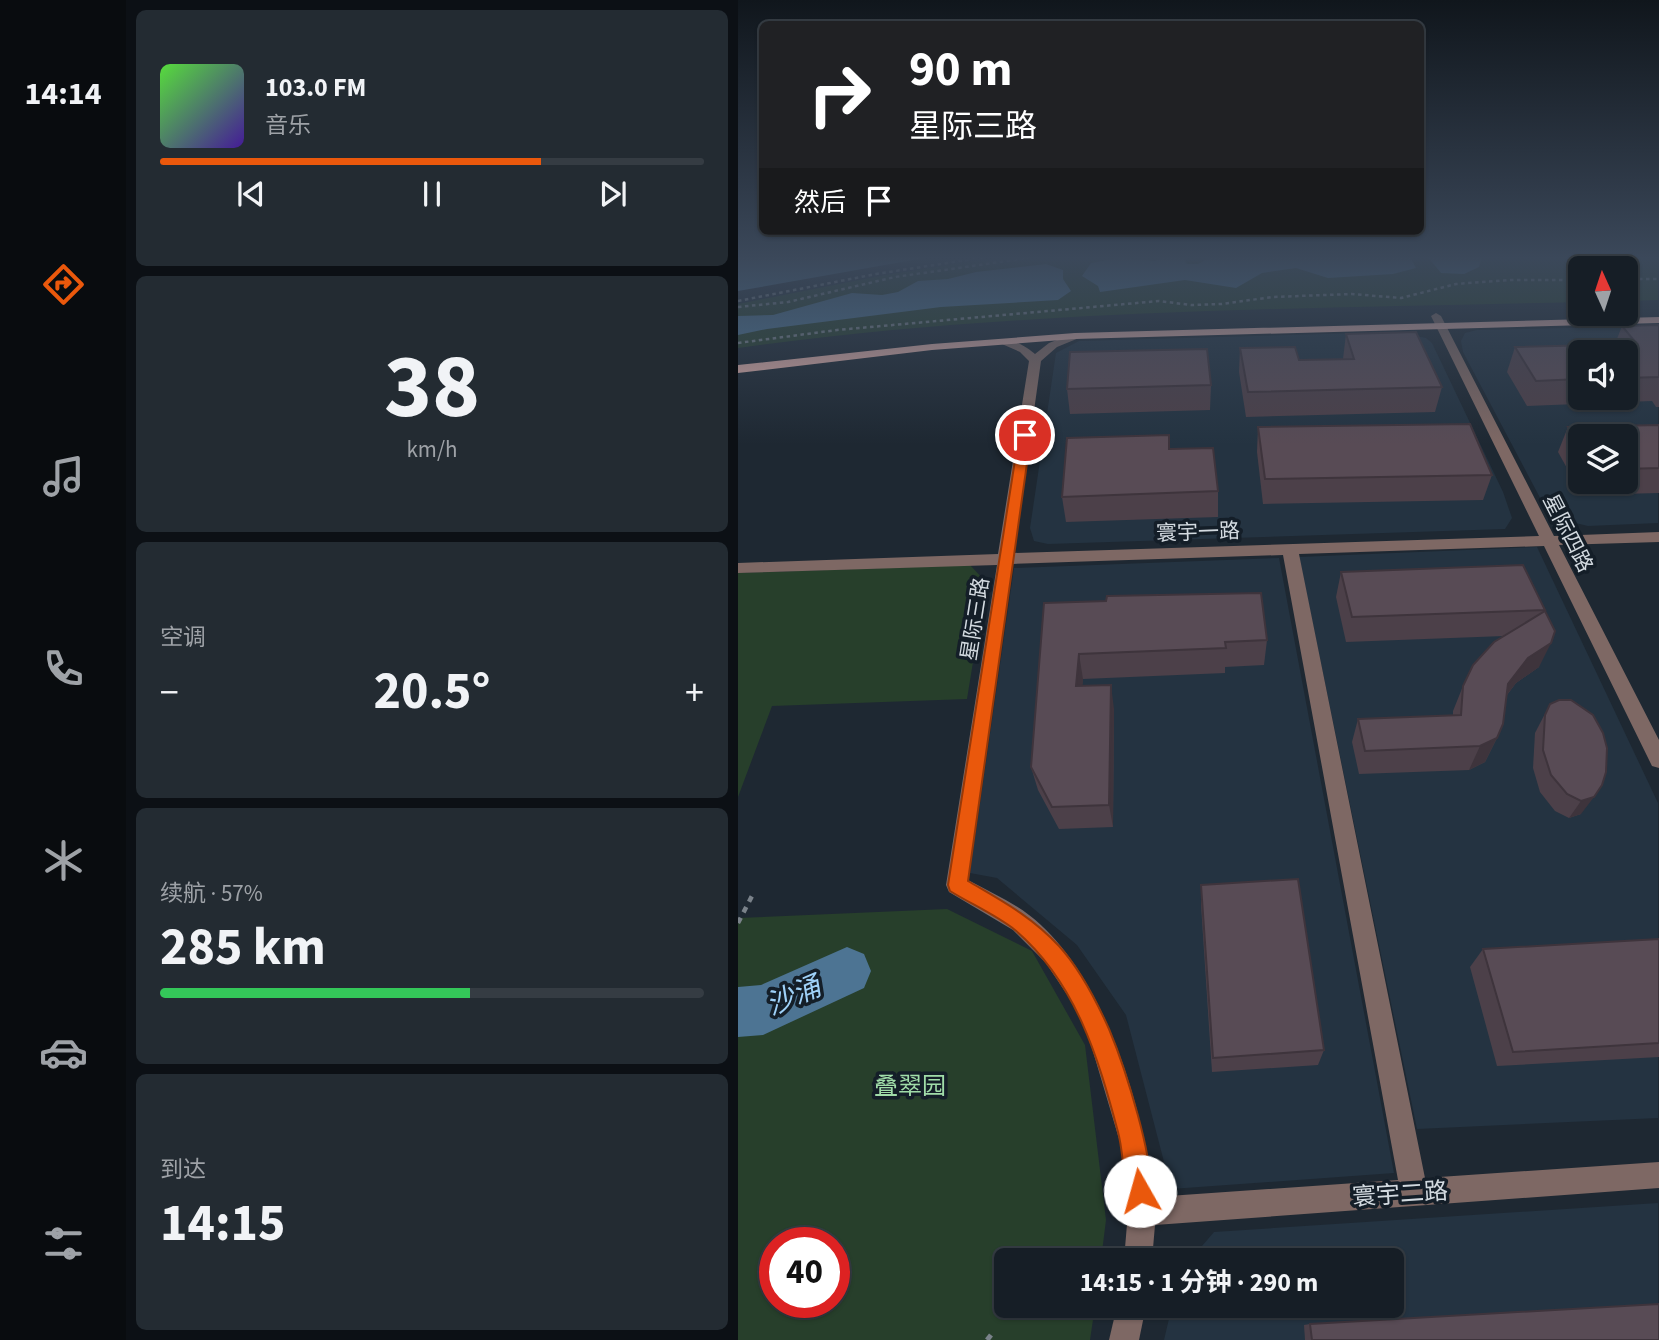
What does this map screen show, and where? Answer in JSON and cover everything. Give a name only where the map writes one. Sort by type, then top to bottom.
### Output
[{"type":"main road","points":[[738,359],[953,335],[1045,329],[1438,320],[1658,320]]},
{"type":"main road","points":[[738,369],[1001,341],[1446,320]]},
{"type":"street","name":"星际四路","points":[[1438,320],[1658,760]]},
{"type":"street","points":[[1001,341],[1024,350],[1035,360],[1052,345],[1075,336]]},
{"type":"street","name":"星际三路","points":[[1035,360],[957,885],[1021,922],[1054,955],[1082,997],[1100,1035],[1135,1149],[1142,1212]]},
{"type":"street","name":"寰宇一路","points":[[738,568],[1658,537]]},
{"type":"street","points":[[1290,549],[1414,1193]]},
{"type":"street","name":"寰宇二路","points":[[1142,1212],[1658,1175]]},
{"type":"street","points":[[1139,1248],[1142,1212]]},
{"type":"street","points":[[1124,1340],[1129,1318]]},
{"type":"path","points":[[738,343],[837,330],[953,320]]},
{"type":"path","points":[[738,923],[753,894]]},
{"type":"shaded area","points":[[1658,326],[1658,523],[1588,526],[1559,519],[1547,511],[1463,352],[1461,341],[1465,333],[1477,330]]},
{"type":"shaded area","points":[[1397,332],[1426,338],[1432,343],[1503,492],[1512,518],[1505,529],[1048,544],[1034,541],[1030,528],[1056,353],[1079,341]]},
{"type":"shaded area","points":[[1537,547],[1658,803],[1658,1118],[1417,1129],[1299,557]]},
{"type":"shaded area","points":[[1279,558],[1394,1173],[1171,1189],[1126,1015],[1077,945],[997,878],[970,873],[1014,568]]},
{"type":"shaded area","points":[[1658,1203],[1658,1340],[1164,1340],[1169,1318],[1404,1318],[1404,1248],[1200,1248],[1214,1232]]},
{"type":"green space","points":[[738,320],[1030,320],[948,325],[738,348]]},
{"type":"green space","points":[[970,565],[986,582],[967,699],[772,706],[738,797],[738,573]]},
{"type":"green space","name":"叠翠园","points":[[947,909],[1032,951],[1085,1045],[1106,1220],[1102,1248],[994,1248],[994,1318],[1093,1318],[1090,1340],[738,1340],[738,918]]},
{"type":"water","points":[[738,320],[842,320],[767,329],[738,335]]},
{"type":"building","points":[[1659,325],[1659,377],[1638,378],[1638,340],[1634,340],[1622,326]]},
{"type":"building","points":[[1416,332],[1442,387],[1248,392],[1240,348],[1295,347],[1299,360],[1354,359],[1346,334]]},
{"type":"building","points":[[1568,346],[1568,380],[1536,381],[1515,347]]},
{"type":"building","points":[[1207,349],[1211,385],[1067,389],[1070,352]]},
{"type":"building","points":[[1470,424],[1492,475],[1265,479],[1258,427]]},
{"type":"building","points":[[1638,425],[1659,425],[1659,468],[1638,469]]},
{"type":"building","points":[[1169,435],[1169,449],[1213,448],[1218,491],[1062,497],[1067,438]]},
{"type":"building","points":[[1523,565],[1545,610],[1352,617],[1341,572]]},
{"type":"building","points":[[1261,593],[1267,640],[1225,642],[1226,648],[1079,654],[1076,686],[1111,685],[1109,805],[1052,807],[1031,767],[1044,603],[1106,601],[1107,596]]},
{"type":"building","points":[[1545,611],[1555,631],[1551,643],[1528,658],[1508,684],[1503,724],[1497,738],[1480,746],[1365,751],[1358,719],[1461,715],[1463,686],[1473,665],[1494,642]]},
{"type":"building","points":[[1559,700],[1571,700],[1593,715],[1603,733],[1607,748],[1606,772],[1602,785],[1594,797],[1581,801],[1567,794],[1551,775],[1543,750],[1545,715],[1550,704]]},
{"type":"building","points":[[1298,879],[1324,1050],[1213,1058],[1201,885]]},
{"type":"building","points":[[1659,939],[1659,1043],[1513,1052],[1483,949]]},
{"type":"building","points":[[1659,1304],[1659,1340],[1312,1340],[1310,1324]]},
{"type":"waterway","name":"沙涌","points":[[738,1012],[763,1010],[847,971]]},
{"type":"route","points":[[1025,435],[957,885],[1021,922],[1054,955],[1082,997],[1100,1035],[1117,1087],[1135,1149],[1140,1191]]}]
